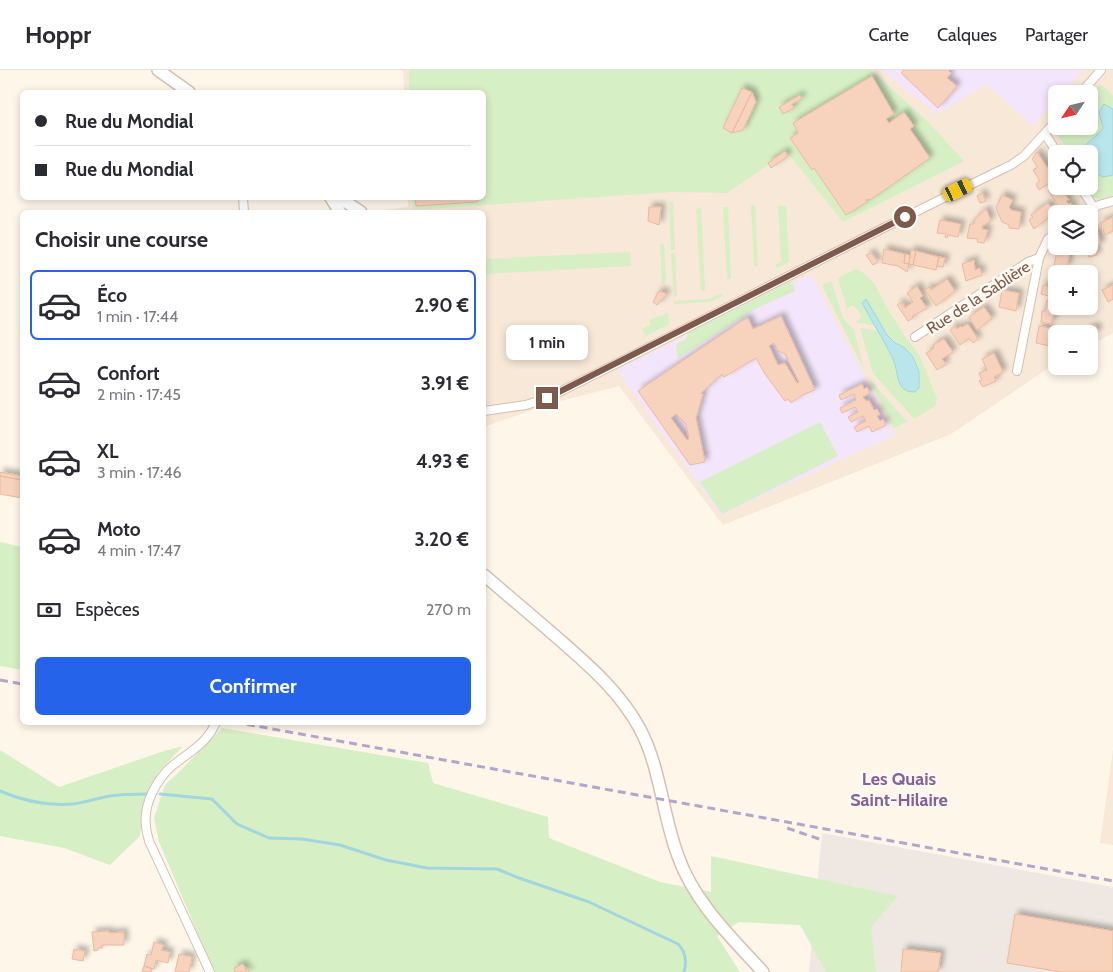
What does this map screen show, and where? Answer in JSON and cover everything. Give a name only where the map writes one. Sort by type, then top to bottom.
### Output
[{"type":"main road","points":[[158,70],[186,90]]},
{"type":"main road","points":[[343,200],[358,210]]},
{"type":"main road","points":[[486,577],[602,677],[629,711],[640,730],[658,775],[670,831],[680,862],[696,893],[711,914],[763,972]]},
{"type":"street","points":[[1088,85],[1101,70]]},
{"type":"street","points":[[486,411],[526,405],[547,398],[630,357],[795,272],[1011,165],[1024,156],[1048,130]]},
{"type":"street","points":[[1045,134],[1052,145]]},
{"type":"street","points":[[1098,207],[1113,201]]},
{"type":"street","name":"Rue de la Sablière","points":[[915,337],[1028,262],[1039,258],[1048,239]]},
{"type":"street","points":[[1017,371],[1039,258]]},
{"type":"street","points":[[210,972],[149,841],[145,824],[147,810],[157,783],[171,767],[198,747],[211,734],[215,725]]},
{"type":"shaded area","points":[[403,70],[1113,70],[1113,333],[1098,341],[1098,325],[1048,325],[1048,368],[951,434],[723,525],[619,386],[549,404],[486,426],[486,210],[382,210],[408,207],[408,200],[486,200],[486,90],[404,90]]},
{"type":"shaded area","points":[[882,70],[1083,70],[1070,85],[1048,85],[1048,109],[1033,126],[986,84],[937,114]]},
{"type":"shaded area","points":[[811,274],[895,435],[721,515],[617,370]]},
{"type":"shaded area","points":[[1113,750],[1113,845],[1100,843]]},
{"type":"shaded area","points":[[822,833],[1113,887],[1113,972],[809,972]]},
{"type":"green space","points":[[409,70],[871,70],[929,123],[964,161],[843,222],[787,152],[727,193],[671,192],[413,210],[413,200],[486,200],[486,90],[409,90]]},
{"type":"green space","points":[[1100,84],[1113,95],[1113,195],[1099,199],[1094,198],[1092,195],[1098,195],[1098,145],[1064,145],[1058,135],[1098,135],[1098,86]]},
{"type":"green space","points":[[669,202],[673,202],[675,250],[671,250]]},
{"type":"green space","points":[[751,205],[755,205],[758,266],[754,266]]},
{"type":"green space","points":[[778,206],[786,206],[789,262],[777,268],[775,265],[781,261]]},
{"type":"green space","points":[[723,207],[728,207],[731,279],[727,279]]},
{"type":"green space","points":[[701,208],[705,291],[701,291],[696,209]]},
{"type":"green space","points":[[660,243],[664,245],[666,283],[662,284]]},
{"type":"green space","points":[[630,252],[631,266],[486,274],[486,259]]},
{"type":"green space","points":[[671,253],[675,253],[677,296],[674,297]]},
{"type":"green space","points":[[856,269],[874,283],[906,338],[919,354],[937,399],[935,406],[914,419],[873,373],[860,328],[878,331],[894,362],[897,378],[905,348],[887,333],[866,300],[862,304],[875,326],[856,322],[862,316],[853,305],[847,309],[838,278]]},
{"type":"green space","points":[[791,281],[795,291],[757,308],[678,358],[676,345],[686,339],[688,333]]},
{"type":"green space","points":[[831,281],[843,318],[854,330],[864,370],[822,285]]},
{"type":"green space","points":[[721,293],[723,296],[710,302],[674,304],[674,301],[709,299]]},
{"type":"green space","points":[[668,313],[669,324],[646,336],[642,329],[651,324],[649,320]]},
{"type":"green space","points":[[868,377],[907,422],[894,428]]},
{"type":"green space","points":[[820,422],[838,456],[722,514],[700,482]]},
{"type":"green space","points":[[0,542],[20,547],[20,670],[0,666]]},
{"type":"green space","points":[[222,728],[428,763],[433,783],[548,817],[549,838],[660,882],[711,892],[711,856],[898,896],[871,927],[876,972],[826,972],[800,925],[739,922],[717,936],[740,972],[214,972],[159,842],[154,818],[165,785]]},
{"type":"green space","points":[[183,746],[158,773],[144,803],[140,836],[110,865],[64,848],[0,836],[0,750],[59,787]]},
{"type":"water","points":[[1104,104],[1113,109],[1113,175],[1103,177],[1098,174],[1098,145],[1086,145],[1103,128],[1099,112]]},
{"type":"water","points":[[866,299],[887,335],[894,342],[905,348],[913,357],[919,372],[919,388],[915,392],[907,391],[901,386],[893,359],[862,303]]},
{"type":"building","points":[[904,70],[948,70],[951,73],[947,78],[957,86],[938,108],[901,73]]},
{"type":"building","points":[[872,76],[894,114],[886,119],[889,123],[904,112],[914,126],[910,129],[930,158],[846,215],[814,168],[812,170],[790,138],[798,133],[793,123]]},
{"type":"building","points":[[742,88],[752,92],[732,133],[723,128]]},
{"type":"building","points":[[752,92],[756,102],[743,130],[732,133]]},
{"type":"building","points":[[800,95],[802,99],[792,104],[794,108],[783,114],[779,107]]},
{"type":"building","points":[[785,151],[788,156],[771,168],[768,163]]},
{"type":"building","points":[[1037,152],[1048,168],[1048,184],[1039,190],[1036,184],[1040,181],[1033,170],[1038,167],[1032,159]]},
{"type":"building","points":[[982,193],[986,201],[980,203],[977,196]]},
{"type":"building","points":[[1002,195],[1013,200],[1009,207],[1011,210],[1021,212],[1019,229],[1009,228],[1009,225],[1002,222],[996,207]]},
{"type":"building","points":[[1051,195],[1066,195],[1069,200],[1066,201],[1072,205],[1058,205]]},
{"type":"building","points":[[415,200],[477,200],[477,202],[416,206]]},
{"type":"building","points":[[1048,203],[1049,205],[1048,218],[1034,229],[1029,220],[1033,217],[1031,215]]},
{"type":"building","points":[[649,207],[661,207],[659,225],[648,221]]},
{"type":"building","points":[[986,209],[991,220],[983,225],[982,229],[988,230],[984,243],[977,242],[978,239],[967,238],[970,224],[974,224],[975,219]]},
{"type":"building","points":[[1113,217],[1113,231],[1105,235],[1100,223]]},
{"type":"building","points":[[940,220],[961,224],[958,237],[948,235],[947,238],[945,237],[946,234],[937,233]]},
{"type":"building","points":[[1098,234],[1101,244],[1098,245]]},
{"type":"building","points":[[884,249],[905,254],[904,263],[909,264],[907,272],[898,266],[882,263]]},
{"type":"building","points":[[911,250],[916,251],[913,265],[909,264]]},
{"type":"building","points":[[916,251],[939,257],[936,270],[913,265]]},
{"type":"building","points":[[871,253],[878,262],[873,265],[866,255]]},
{"type":"building","points":[[905,254],[910,255],[909,264],[904,263]]},
{"type":"building","points":[[1056,255],[1069,255],[1068,265],[1054,265]]},
{"type":"building","points":[[939,257],[945,258],[943,267],[937,266]]},
{"type":"building","points":[[974,260],[975,270],[980,268],[982,275],[966,281],[962,264]]},
{"type":"building","points":[[947,279],[955,291],[936,306],[925,290],[929,287],[931,290]]},
{"type":"building","points":[[1043,285],[1048,286],[1048,296],[1041,294]]},
{"type":"building","points":[[1113,285],[1113,299],[1108,302],[1102,290]]},
{"type":"building","points":[[917,286],[923,296],[920,298],[927,308],[912,316],[913,318],[908,321],[897,305],[901,302],[905,308],[913,302],[907,293]]},
{"type":"building","points":[[1002,290],[1019,293],[1016,311],[999,307]]},
{"type":"building","points":[[659,291],[667,294],[657,305],[653,302]]},
{"type":"building","points":[[1048,300],[1048,315],[1054,315],[1051,324],[1041,322],[1042,311],[1045,311]]},
{"type":"building","points":[[984,307],[992,318],[977,330],[969,317]]},
{"type":"building","points":[[781,316],[815,390],[802,395],[791,403],[788,399],[785,401],[756,358],[724,377],[722,374],[701,393],[703,394],[696,418],[705,462],[690,465],[638,391],[743,320],[748,318],[753,329]],"holes":[[[774,343],[778,351],[785,354],[799,382],[797,383],[785,363],[778,365],[769,346]],[[676,414],[686,424],[689,439],[687,440],[671,418]]]},
{"type":"building","points":[[968,324],[978,339],[973,343],[969,338],[960,345],[950,330],[955,326],[957,329]]},
{"type":"building","points":[[1039,326],[1048,328],[1048,346],[1036,343]]},
{"type":"building","points":[[944,339],[953,352],[942,359],[946,364],[937,370],[926,353],[934,348],[933,345]]},
{"type":"building","points":[[994,353],[1003,372],[994,377],[996,381],[983,387],[979,381],[982,380],[979,373],[987,370],[982,359]]},
{"type":"building","points":[[862,384],[864,389],[867,387],[870,393],[863,397],[866,401],[869,400],[874,410],[877,409],[880,415],[877,416],[880,421],[883,419],[886,425],[872,432],[869,426],[857,432],[854,427],[866,421],[863,416],[851,422],[848,417],[858,412],[855,407],[842,413],[840,408],[856,400],[854,394],[841,400],[839,395]]},
{"type":"building","points":[[0,472],[20,476],[20,480],[0,476]]},
{"type":"building","points":[[0,476],[20,480],[20,498],[0,494]]},
{"type":"building","points":[[1015,914],[1113,931],[1113,972],[1061,972],[1007,963]]},
{"type":"building","points":[[109,931],[109,933],[124,932],[124,945],[102,945],[102,948],[94,951],[92,932]]},
{"type":"building","points":[[154,942],[164,945],[161,950],[170,952],[168,963],[156,960],[154,969],[144,966],[147,954],[151,955]]},
{"type":"building","points":[[74,949],[85,951],[83,961],[72,959]]},
{"type":"building","points":[[903,949],[941,953],[938,972],[901,972]]},
{"type":"building","points":[[179,954],[192,957],[189,972],[175,972]]},
{"type":"building","points":[[243,964],[249,972],[235,972],[234,968]]},
{"type":"building","points":[[144,966],[152,969],[151,972],[142,972]]},
{"type":"waterway","points":[[0,791],[17,798],[53,804],[77,803],[115,795],[149,794]]},
{"type":"waterway","points":[[160,794],[212,799],[237,824],[269,838],[302,839],[340,845],[386,860],[427,868],[497,869],[589,902],[678,944],[683,950],[685,957],[684,972]]},
{"type":"railway","points":[[0,680],[20,684]]},
{"type":"railway","points":[[251,725],[1113,881]]},
{"type":"railway","points":[[787,828],[822,840]]},
{"type":"district","name":"Les Quais Saint-Hilaire","points":[[899,790]]},
{"type":"route","points":[[547,398],[687,329],[905,217]]}]
